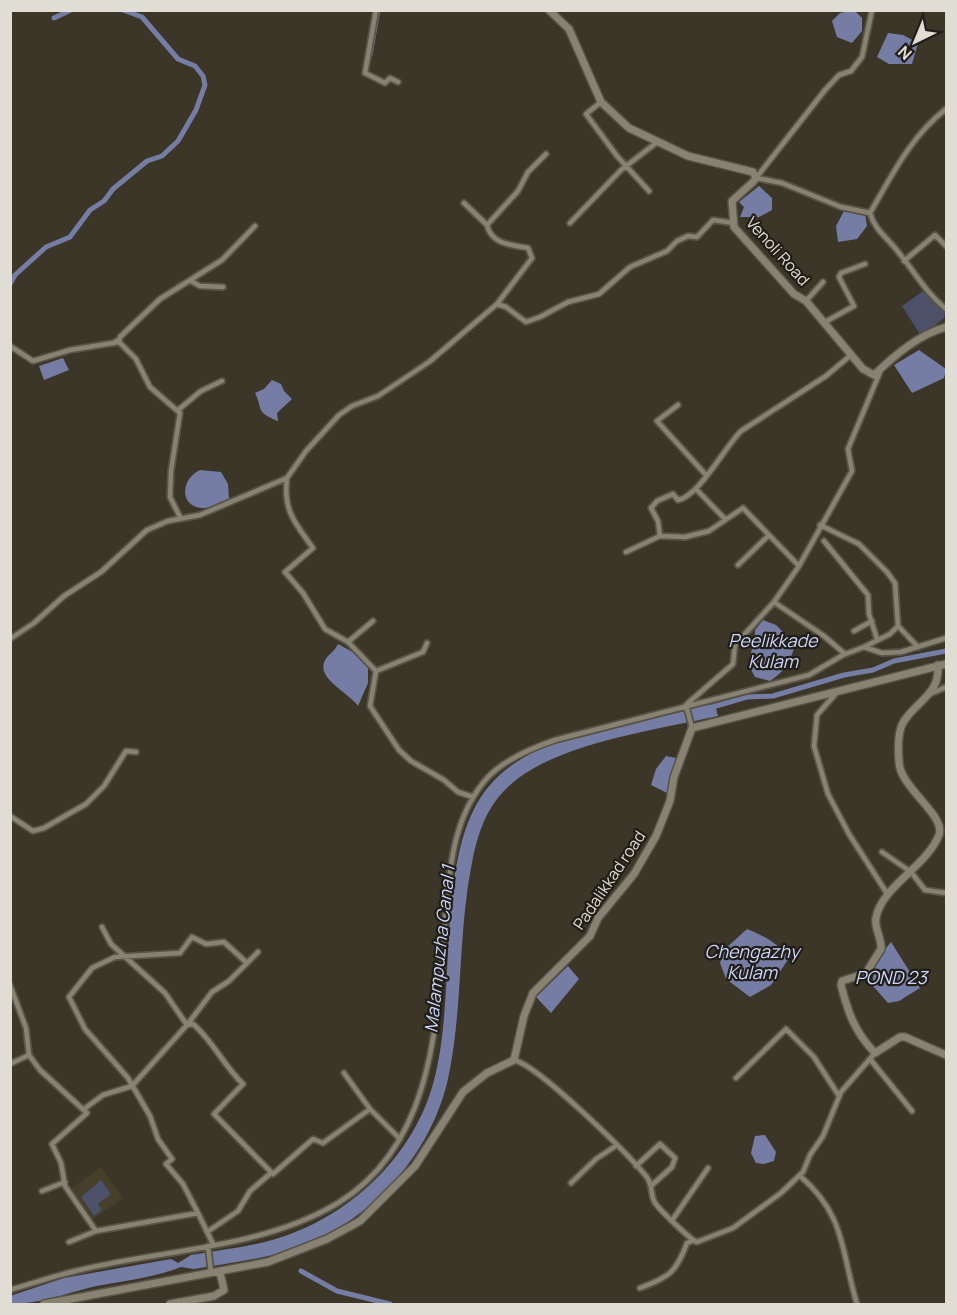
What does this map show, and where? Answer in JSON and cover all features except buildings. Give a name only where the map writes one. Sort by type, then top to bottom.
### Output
[{"type":"street","points":[[376,10],[365,73],[385,83],[390,78],[398,82]]},
{"type":"street","points":[[549,10],[569,29],[601,102],[629,128],[656,143],[688,156],[753,172],[756,178]]},
{"type":"street","points":[[756,178],[825,90],[839,75],[851,71],[862,57],[872,10]]},
{"type":"street","points":[[601,102],[586,114],[649,191]]},
{"type":"street","points":[[870,213],[903,154],[932,120],[946,109]]},
{"type":"street","points":[[570,223],[627,166],[656,143]]},
{"type":"street","points":[[486,225],[519,191],[528,172],[546,154]]},
{"type":"street","points":[[756,178],[782,183],[842,207],[870,213]]},
{"type":"street","name":"Venoli Road","points":[[756,178],[732,201],[734,227],[794,294],[806,301],[863,369],[874,375],[880,369]]},
{"type":"street","points":[[376,671],[348,642],[325,629],[303,593],[285,572],[313,548],[284,500],[287,478],[306,451],[339,415],[352,406],[378,396],[429,362],[497,304],[532,258],[528,248],[501,243],[490,234],[486,225],[464,203]]},
{"type":"street","points":[[870,213],[877,228],[926,290],[946,309]]},
{"type":"street","points":[[497,304],[506,307],[526,322],[568,302],[599,294],[630,267],[667,251],[677,240],[688,236],[697,237],[713,220],[734,223]]},
{"type":"street","points":[[10,346],[33,361],[119,339],[160,299],[222,260],[255,226]]},
{"type":"street","points":[[904,261],[935,235],[946,246]]},
{"type":"street","points":[[825,322],[854,306],[839,277],[841,273],[865,264]]},
{"type":"street","points":[[191,281],[200,286],[223,287]]},
{"type":"street","points":[[806,301],[823,282]]},
{"type":"street","points":[[686,705],[733,664],[735,645],[774,602],[800,566],[820,525],[852,471],[848,449],[860,416],[873,392],[880,369],[932,331],[946,327]]},
{"type":"street","points":[[119,339],[136,358],[150,387],[180,413]]},
{"type":"street","points":[[660,536],[658,521],[651,508],[653,504],[673,494],[682,500],[696,489],[741,431],[826,376],[851,355]]},
{"type":"street","points":[[180,517],[170,496],[171,471],[180,413],[178,409],[201,391],[222,381]]},
{"type":"street","points":[[678,405],[657,421],[706,475]]},
{"type":"street","points":[[10,639],[34,623],[64,596],[100,572],[147,530],[180,517],[200,515],[287,478]]},
{"type":"street","points":[[696,489],[725,519]]},
{"type":"street","points":[[626,552],[660,536],[685,537],[709,531],[743,508],[800,566]]},
{"type":"street","points":[[820,525],[859,544],[887,572],[895,583],[898,626],[918,647]]},
{"type":"street","points":[[738,565],[768,536]]},
{"type":"street","points":[[824,541],[868,595],[877,639]]},
{"type":"street","points":[[774,602],[824,636],[845,654]]},
{"type":"street","points":[[348,642],[373,621]]},
{"type":"street","points":[[854,631],[872,621]]},
{"type":"street","points":[[10,1290],[80,1270],[277,1232],[338,1203],[374,1174],[411,1120],[429,1069],[450,864],[460,826],[473,797],[489,776],[529,749],[608,724],[809,675],[845,654],[890,634],[898,626]]},
{"type":"street","points":[[864,647],[882,653],[901,652],[946,638]]},
{"type":"street","points":[[376,671],[423,652],[427,643]]},
{"type":"street","points":[[686,705],[692,728],[946,664]]},
{"type":"street","points":[[912,1111],[850,1020],[841,985],[842,981],[866,973],[881,949],[876,919],[888,894],[930,850],[940,828],[934,817],[908,786],[900,771],[900,730],[904,721],[930,694],[938,679],[938,665]]},
{"type":"street","points":[[376,671],[370,706],[399,750],[458,792],[473,797]]},
{"type":"street","points":[[930,694],[946,687]]},
{"type":"street","points":[[838,691],[817,715],[814,746],[828,794],[849,834],[888,894]]},
{"type":"street","name":"Padalikkad road","points":[[514,1060],[532,993],[590,936],[598,918],[634,874],[656,836],[670,801],[674,777],[692,728]]},
{"type":"street","points":[[10,816],[33,831],[44,828],[86,804],[104,786],[126,751],[136,752]]},
{"type":"street","points":[[882,852],[911,872],[925,890],[946,893]]},
{"type":"street","points":[[102,927],[111,944],[165,993],[187,1025]]},
{"type":"street","points":[[211,1272],[207,1232],[183,1184],[166,1164],[173,1161],[158,1139],[150,1116],[132,1086],[86,1029],[69,997],[92,968],[123,956],[180,952],[192,937],[206,944],[224,942],[247,963]]},
{"type":"street","points":[[84,1109],[103,1095],[132,1086],[187,1025],[212,992],[258,952]]},
{"type":"street","points":[[10,985],[26,1028],[29,1055],[40,1070],[87,1113],[51,1144],[61,1163],[64,1182],[96,1231]]},
{"type":"street","points":[[187,1025],[193,1024],[201,1031],[231,1073],[243,1084],[214,1114],[271,1173]]},
{"type":"street","points":[[736,1078],[786,1029],[814,1057],[839,1096]]},
{"type":"street","points":[[640,1288],[671,1274],[679,1264],[687,1243],[715,1236],[733,1228],[800,1176],[823,1136],[839,1096],[873,1056],[900,1037],[905,1037],[946,1055]]},
{"type":"street","points":[[10,1064],[29,1055]]},
{"type":"street","points":[[44,1305],[60,1299],[268,1262],[304,1249],[360,1221],[414,1166],[463,1092],[487,1073],[514,1060],[521,1062],[551,1084],[617,1145],[652,1185]]},
{"type":"street","points":[[344,1073],[370,1109],[400,1139]]},
{"type":"street","points":[[207,1232],[238,1211],[250,1191],[271,1173],[275,1174],[313,1139],[322,1143],[370,1109]]},
{"type":"street","points":[[636,1166],[660,1144],[675,1158],[672,1167],[652,1185],[651,1193],[657,1207],[673,1219],[692,1241]]},
{"type":"street","points":[[571,1183],[596,1159],[617,1145]]},
{"type":"street","points":[[673,1219],[708,1168]]},
{"type":"street","points":[[800,1176],[820,1196],[839,1228],[857,1305]]},
{"type":"street","points":[[42,1191],[64,1182]]},
{"type":"street","points":[[69,1242],[96,1231],[198,1212]]},
{"type":"street","points":[[170,1305],[214,1296],[224,1290],[220,1272]]},
{"type":"street","points":[[214,1296],[216,1305]]},
{"type":"shaded area","points":[[923,291],[946,311],[944,318],[921,336],[902,306]]},
{"type":"shaded area","points":[[101,1167],[123,1198],[93,1219],[71,1189]]},
{"type":"shaded area","points":[[101,1180],[111,1194],[98,1204],[102,1210],[94,1216],[81,1197]]},
{"type":"water","points":[[854,10],[862,18],[862,31],[852,43],[837,37],[832,21],[840,13]]},
{"type":"water","points":[[888,33],[903,35],[918,43],[912,64],[889,64],[877,57]]},
{"type":"water","points":[[759,186],[772,198],[772,210],[759,217],[740,217],[744,207],[739,202]]},
{"type":"water","points":[[845,209],[865,214],[867,226],[857,239],[838,242],[836,226]]},
{"type":"water","points":[[919,350],[946,369],[944,378],[912,393],[894,365]]},
{"type":"water","points":[[63,358],[69,370],[44,380],[39,366]]},
{"type":"water","points":[[272,380],[281,384],[292,399],[277,413],[278,421],[261,410],[255,393],[264,389]]},
{"type":"water","points":[[200,470],[221,472],[228,484],[229,499],[205,508],[194,506],[189,502],[186,497],[186,485],[189,479]]},
{"type":"water","name":"Peelikkade Kulam","points":[[763,620],[776,625],[795,644],[787,665],[770,681],[755,677],[750,665],[755,630]]},
{"type":"water","points":[[338,644],[356,654],[368,668],[368,683],[358,706],[330,680],[323,669],[325,660]]},
{"type":"water","points":[[702,704],[715,705],[718,716],[608,740],[552,759],[529,771],[509,786],[490,809],[479,836],[469,879],[456,1029],[449,1074],[441,1104],[428,1133],[411,1160],[391,1185],[368,1207],[342,1226],[314,1241],[284,1252],[194,1269],[181,1267],[148,1277],[92,1287],[21,1304],[11,1304],[10,1296],[64,1278],[171,1259],[178,1263],[191,1255],[281,1237],[317,1222],[340,1209],[361,1193],[380,1175],[412,1132],[433,1084],[441,1045],[454,883],[465,830],[480,799],[490,785],[508,768],[554,743],[608,727],[686,711]]},
{"type":"water","points":[[666,756],[676,758],[667,793],[651,785],[656,769]]},
{"type":"water","name":"Chengazhy Kulam","points":[[747,929],[770,941],[789,958],[771,985],[750,997],[726,979],[720,963],[725,949]]},
{"type":"water","name":"POND 23","points":[[891,942],[920,988],[899,1001],[888,1003],[873,986],[873,979],[877,963]]},
{"type":"water","points":[[568,966],[579,979],[551,1013],[536,997]]},
{"type":"water","points":[[765,1135],[776,1152],[774,1161],[764,1164],[756,1163],[751,1153],[755,1136]]},
{"type":"waterway","points":[[54,18],[71,10]]},
{"type":"waterway","points":[[10,284],[15,275],[46,247],[70,237],[90,210],[104,201],[113,189],[147,161],[162,156],[178,141],[196,110],[205,85],[203,76],[195,66],[178,59],[142,17],[123,10]]},
{"type":"waterway","points":[[370,55],[378,10]]},
{"type":"waterway","name":"Malampuzha Canal 1","points":[[709,708],[747,697],[773,696],[844,675],[873,670],[894,661],[946,651]]},
{"type":"waterway","points":[[301,1271],[337,1291],[390,1304]]}]
